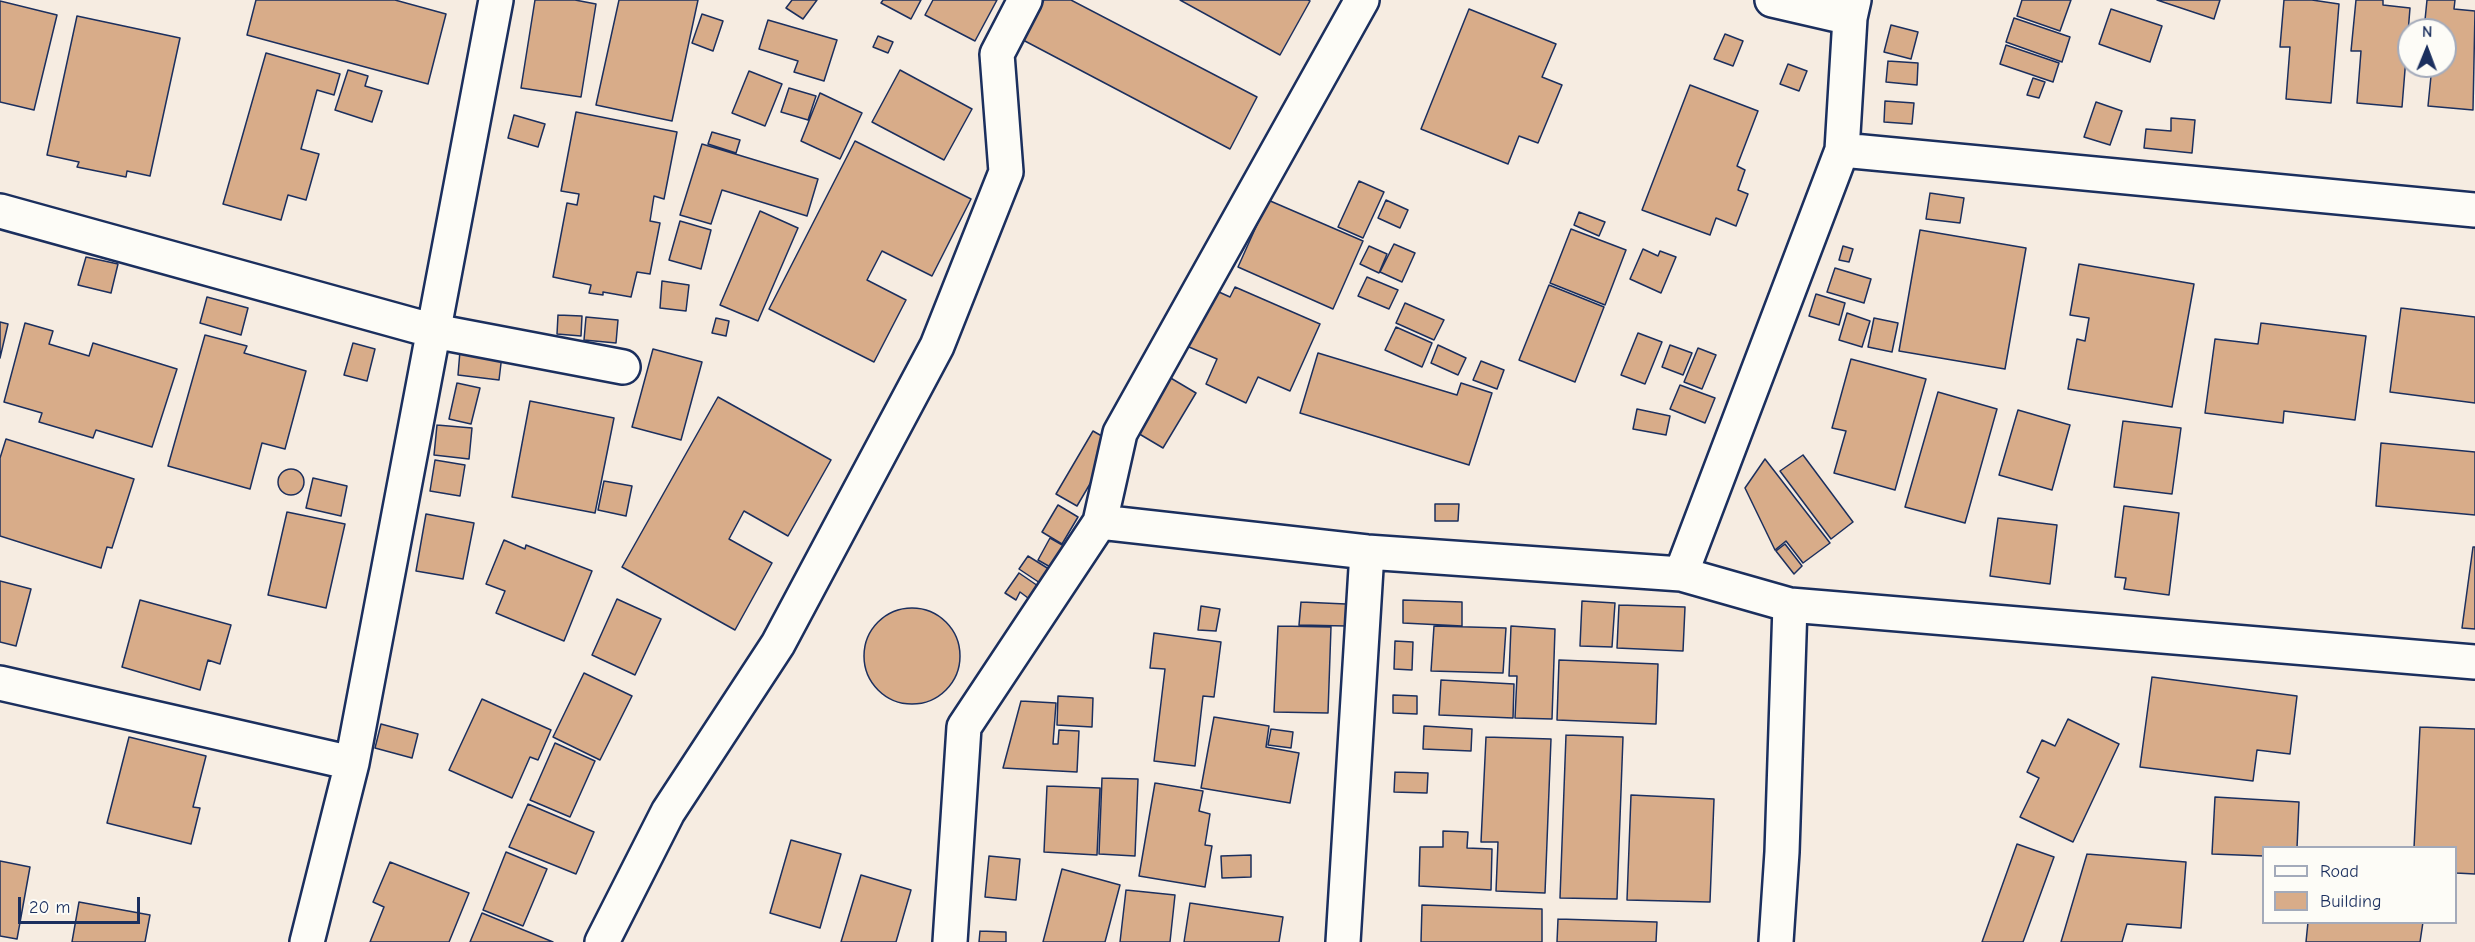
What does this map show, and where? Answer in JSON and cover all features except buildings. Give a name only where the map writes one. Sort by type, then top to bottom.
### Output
[{"type":"street","points":[[307,942],[352,763],[496,0]]},
{"type":"street","points":[[602,942],[668,812],[778,644],[937,346],[1006,172],[997,54],[1025,0]]},
{"type":"street","points":[[950,942],[964,726],[1100,522],[1120,433],[1362,0]]},
{"type":"street","points":[[1681,574],[1842,150],[1852,9],[1772,0]]},
{"type":"street","points":[[1842,150],[2475,210]]},
{"type":"street","points":[[0,211],[434,330],[624,367]]},
{"type":"street","points":[[1100,522],[1367,552],[1681,574],[1790,605],[2475,662]]},
{"type":"street","points":[[1343,942],[1367,552]]},
{"type":"street","points":[[1776,942],[1782,852],[1790,605]]},
{"type":"street","points":[[0,683],[352,763]]}]
